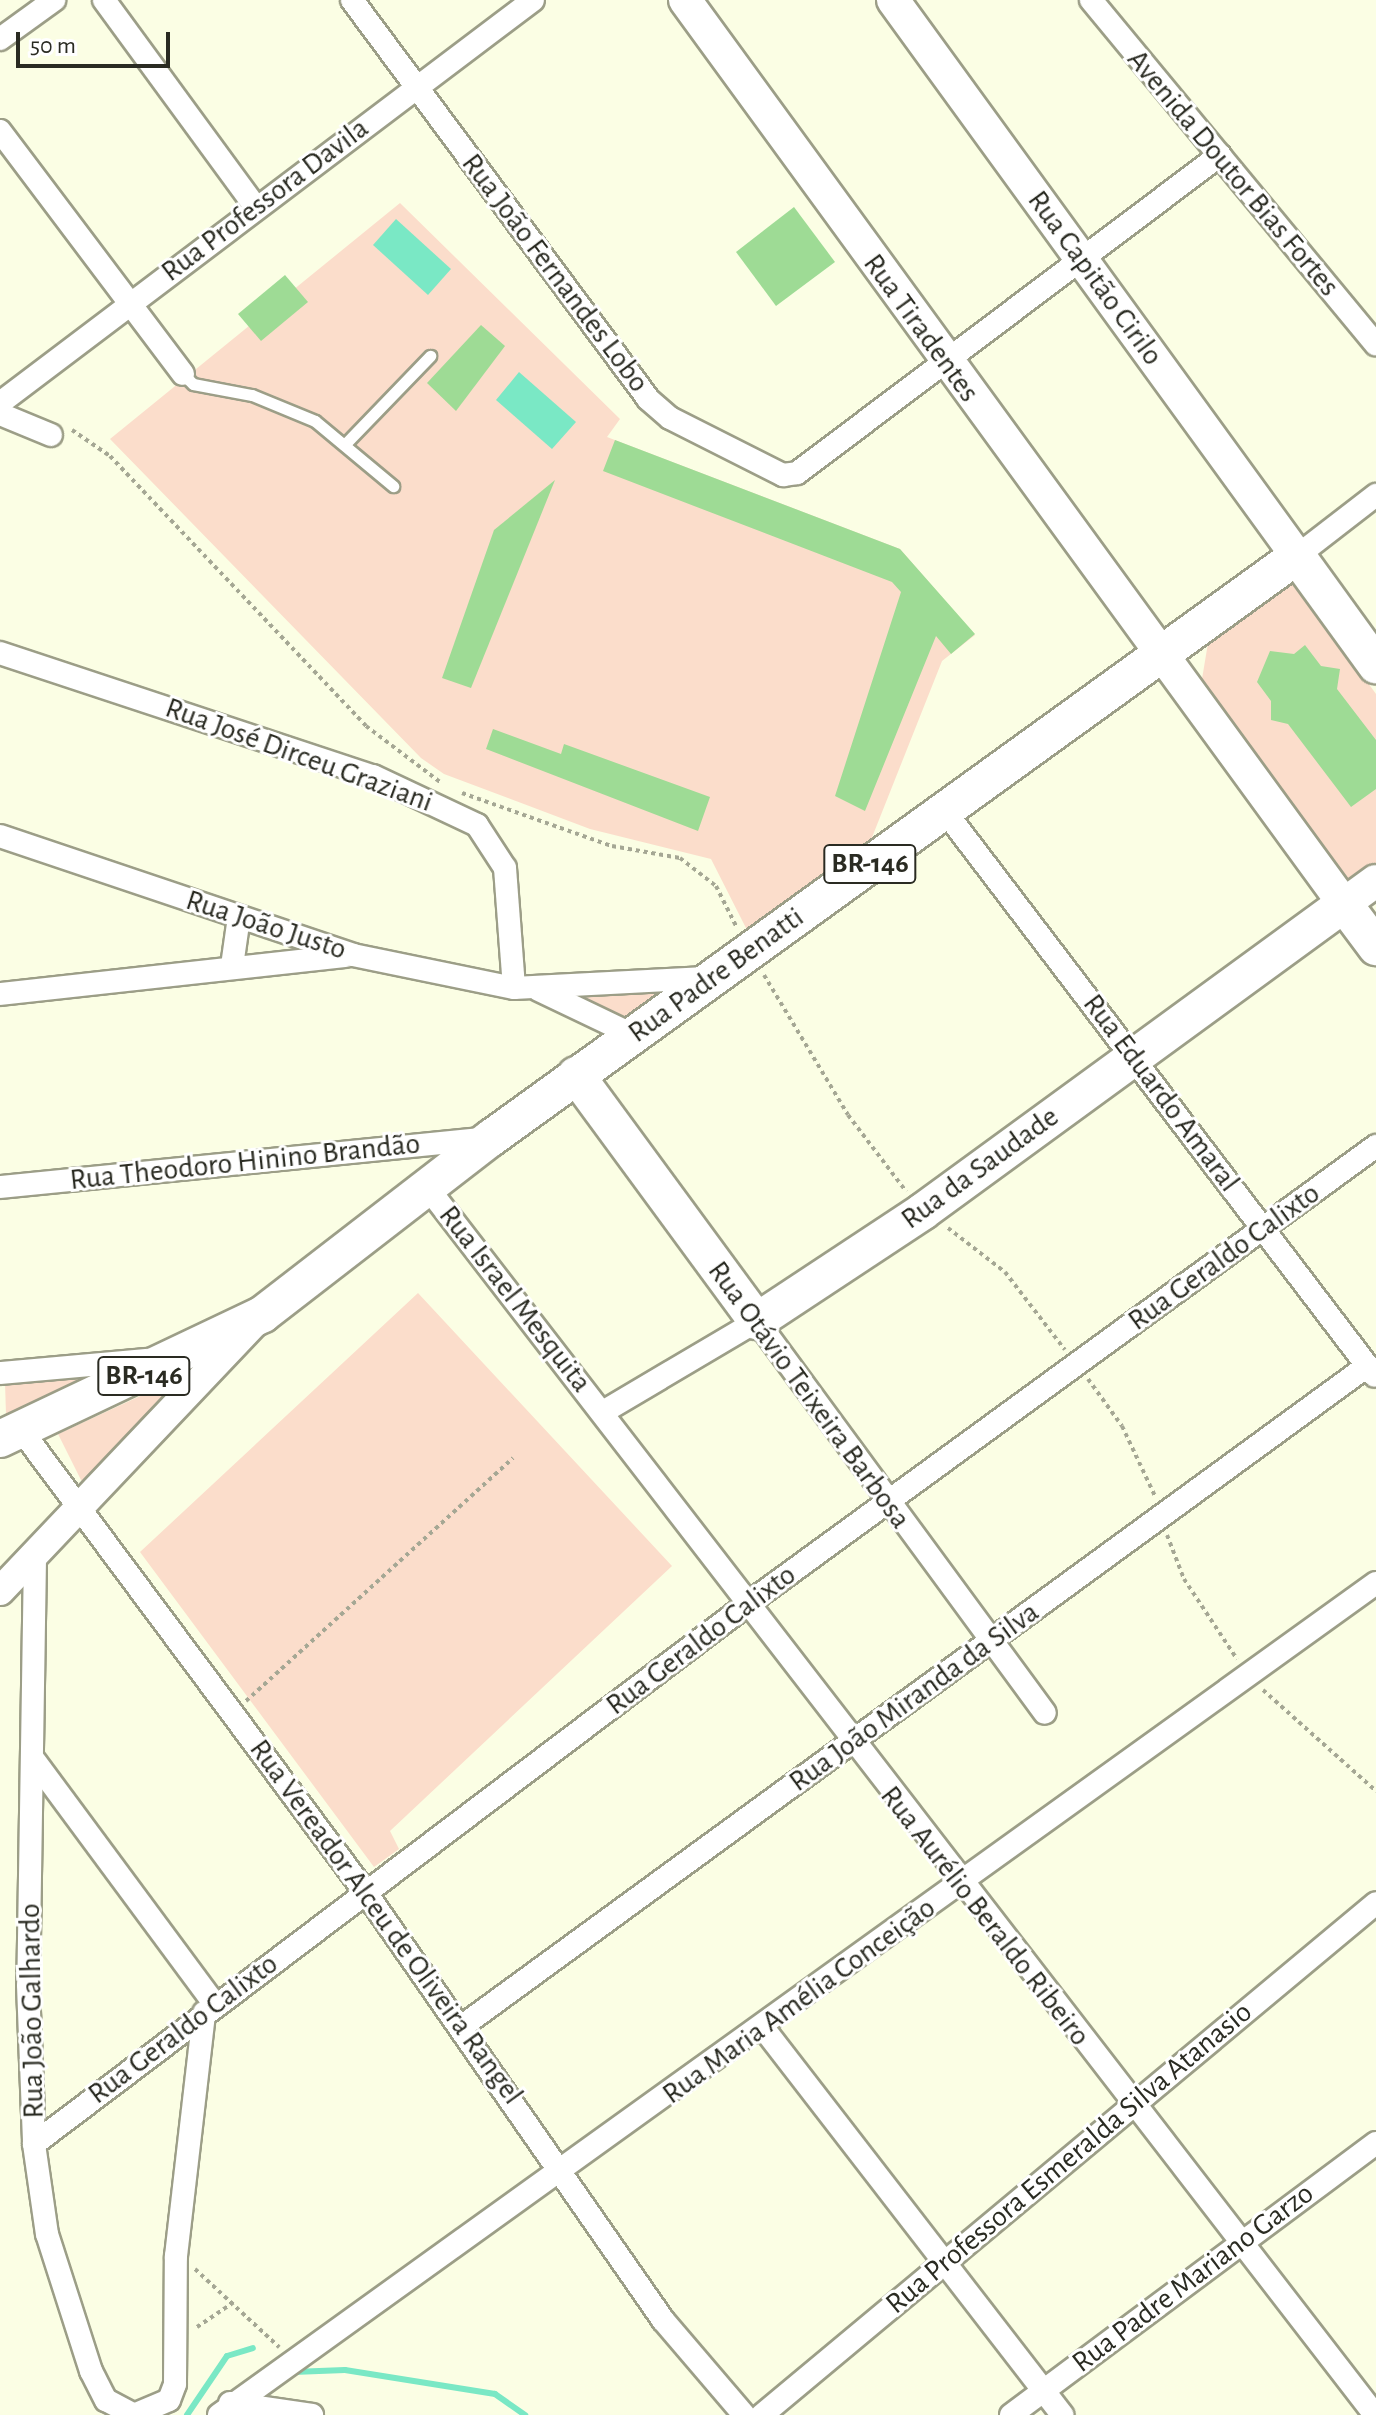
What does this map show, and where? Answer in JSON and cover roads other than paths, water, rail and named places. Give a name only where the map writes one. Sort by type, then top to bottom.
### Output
[{"type":"main road","name":"Rua Tiradentes","points":[[685,0],[942,359],[1163,652],[1344,904]]},
{"type":"main road","name":"Rua Capitão Cirilo","points":[[893,0],[1297,556]]},
{"type":"main road","name":"BR-146","points":[[1163,652],[1297,556]]},
{"type":"main road","points":[[1297,556],[1376,665]]},
{"type":"main road","name":"Rua Padre Benatti","points":[[427,1187],[576,1075],[715,978],[1163,652]]},
{"type":"main road","points":[[1376,881],[1344,904],[1376,947]]},
{"type":"main road","name":"Rua da Saudade","points":[[757,1321],[922,1212],[1344,904]]},
{"type":"main road","name":"Rua Otávio Teixeira Barbosa","points":[[576,1075],[757,1321]]},
{"type":"main road","name":"BR-146","points":[[11,1435],[184,1357],[263,1314],[427,1187]]},
{"type":"street","points":[[0,39],[54,0]]},
{"type":"street","points":[[104,0],[254,205]]},
{"type":"street","name":"Rua João Fernandes Lobo","points":[[352,0],[659,410],[772,472],[797,473],[942,359]]},
{"type":"street","name":"Rua Professora Davila","points":[[0,403],[254,205],[533,0]]},
{"type":"street","name":"Avenida Doutor Bias Fortes","points":[[1091,0],[1376,345]]},
{"type":"street","points":[[0,131],[127,304],[183,374]]},
{"type":"street","points":[[942,359],[1220,155]]},
{"type":"street","points":[[0,414],[57,431]]},
{"type":"street","points":[[1297,556],[1376,495]]},
{"type":"street","name":"Rua José Dirceu Graziani","points":[[0,653],[373,776],[477,825],[505,868],[514,988]]},
{"type":"street","name":"Rua Eduardo Amaral","points":[[944,810],[1134,1055],[1372,1372]]},
{"type":"street","name":"Rua João Justo","points":[[0,836],[353,955],[514,988],[538,990]]},
{"type":"street","points":[[232,966],[239,917]]},
{"type":"street","points":[[0,994],[353,955]]},
{"type":"street","points":[[538,990],[715,978]]},
{"type":"street","points":[[538,990],[633,1035]]},
{"type":"street","name":"Rua Theodoro Hinino Brandão","points":[[0,1187],[491,1138]]},
{"type":"street","name":"Rua Geraldo Calixto","points":[[34,2144],[209,2008],[747,1605],[1376,1146]]},
{"type":"street","name":"Rua Israel Mesquita","points":[[427,1187],[603,1412]]},
{"type":"street","points":[[0,1591],[225,1358],[263,1314]]},
{"type":"street","name":"Rua da Saudade","points":[[603,1412],[757,1321]]},
{"type":"street","name":"Rua Otávio Teixeira Barbosa","points":[[757,1321],[886,1503],[1045,1713]]},
{"type":"street","points":[[0,1373],[184,1357],[225,1358]]},
{"type":"street","name":"Rua João Miranda da Silva","points":[[461,2027],[1162,1516],[1372,1372]]},
{"type":"street","name":"Rua Aurélio Beraldo Ribeiro","points":[[603,1412],[958,1884],[1375,2415]]},
{"type":"street","name":"Rua Vereador Alceu de Oliveira Rangel","points":[[11,1435],[83,1507],[566,2171],[663,2320],[744,2415]]},
{"type":"street","name":"Rua João Galhardo","points":[[35,1558],[28,1985],[34,2144],[47,2234],[91,2371],[119,2411],[153,2411],[169,2400],[177,2351],[176,2256],[209,2008]]},
{"type":"street","name":"Rua Maria Amélia Conceição","points":[[224,2409],[566,2171],[1376,1583]]},
{"type":"street","points":[[34,1760],[209,2008]]},
{"type":"street","name":"Rua Professora Esmeralda Silva Atanasio","points":[[762,2415],[944,2264],[1129,2102],[1376,1903]]},
{"type":"street","points":[[764,2029],[1062,2415]]},
{"type":"street","name":"Rua Padre Mariano Garzo","points":[[1011,2415],[1240,2241],[1376,2143]]},
{"type":"street","points":[[224,2409],[312,2415]]},
{"type":"lane","points":[[347,442],[430,356]]},
{"type":"lane","points":[[183,374],[193,384],[288,407],[347,442],[393,486]]},
{"type":"waterway","points":[[187,2415],[227,2356],[253,2348]]},
{"type":"waterway","points":[[293,2372],[345,2370],[495,2394],[525,2415]]}]
